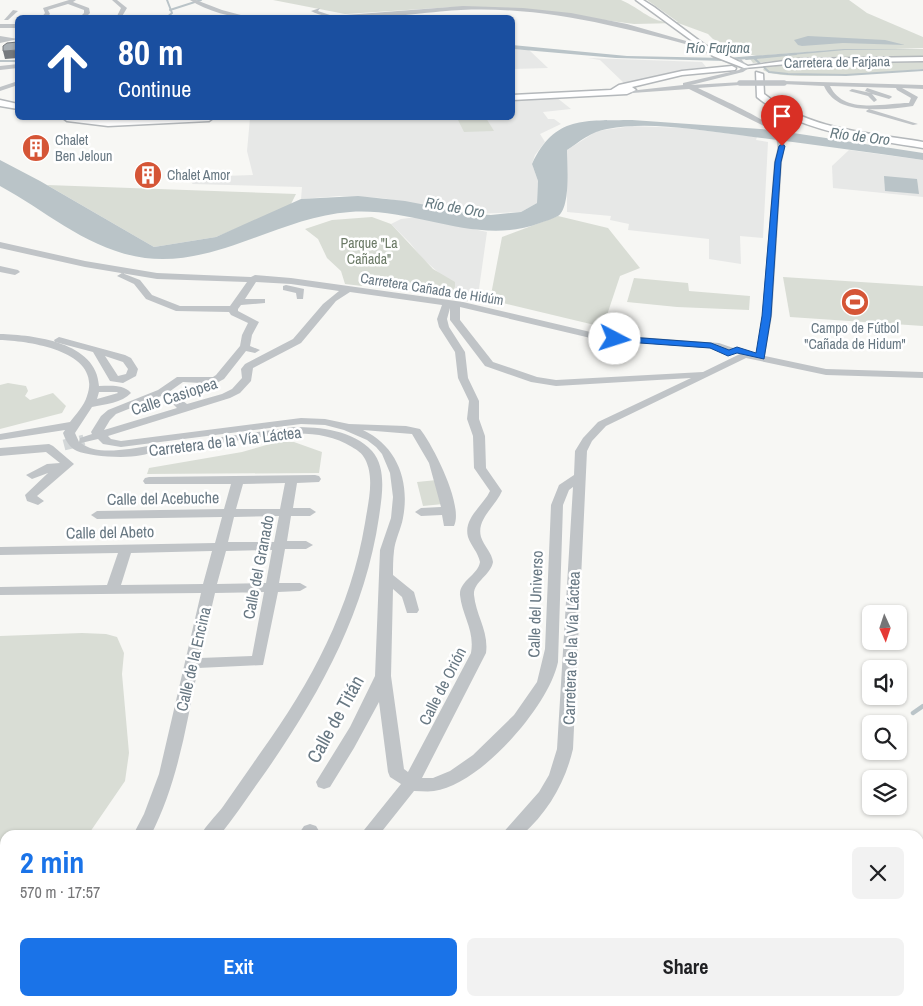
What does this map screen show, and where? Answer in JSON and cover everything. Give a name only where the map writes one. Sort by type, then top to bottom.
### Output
[{"type":"main road","points":[[639,0],[673,23],[732,68]]},
{"type":"main road","name":"Carretera de Farjana","points":[[732,68],[753,69],[784,63],[923,60]]},
{"type":"main road","points":[[515,98],[627,89],[682,72],[732,68]]},
{"type":"main road","points":[[753,69],[760,95],[763,99],[794,116],[841,129],[923,145]]},
{"type":"main road","points":[[0,103],[15,106]]},
{"type":"main road","points":[[86,120],[108,123],[169,120]]},
{"type":"street","points":[[114,0],[124,8],[120,15]]},
{"type":"street","points":[[47,15],[45,9],[71,1],[87,9],[85,15]]},
{"type":"street","points":[[194,1],[238,15]]},
{"type":"street","points":[[318,9],[314,11],[324,15]]},
{"type":"street","points":[[373,15],[455,9],[509,9],[583,17],[680,40],[692,46],[704,47]]},
{"type":"street","points":[[0,13],[8,16]]},
{"type":"street","points":[[0,26],[15,26]]},
{"type":"street","points":[[656,40],[695,40]]},
{"type":"street","points":[[0,69],[15,67]]},
{"type":"street","points":[[685,86],[690,81],[732,68]]},
{"type":"street","points":[[0,84],[15,83]]},
{"type":"street","points":[[627,89],[740,83],[923,87]]},
{"type":"street","points":[[0,89],[15,84]]},
{"type":"street","points":[[826,85],[866,94],[874,100]]},
{"type":"street","points":[[826,85],[830,96],[837,102],[886,108],[911,104],[918,108]]},
{"type":"street","points":[[850,85],[889,97]]},
{"type":"street","points":[[685,86],[760,121],[774,130],[781,139],[782,146],[778,162],[767,316],[760,358]]},
{"type":"street","points":[[894,86],[915,97],[911,104]]},
{"type":"street","points":[[837,102],[836,106],[860,116]]},
{"type":"street","points":[[858,105],[862,109],[915,124]]},
{"type":"street","points":[[890,118],[913,115]]},
{"type":"street","name":"Carretera Cañada de Hidúm","points":[[0,245],[85,264],[167,277],[328,286],[451,304],[599,337],[711,346],[735,354],[826,372],[923,375]]},
{"type":"street","points":[[0,252],[10,254]]},
{"type":"street","points":[[85,264],[85,269],[133,279],[143,287],[149,297],[183,312],[262,301]]},
{"type":"street","points":[[0,269],[15,272]]},
{"type":"street","points":[[121,430],[125,423],[176,402],[215,380],[250,349],[247,335],[254,322],[234,313],[236,305],[253,281],[297,290],[302,293],[300,297]]},
{"type":"street","points":[[328,286],[333,297]]},
{"type":"street","name":"Calle Casiopea","points":[[101,437],[236,391],[247,379],[248,366],[283,350],[298,340],[333,297],[349,289]]},
{"type":"street","points":[[451,304],[455,320],[490,364],[541,382],[556,383],[712,373]]},
{"type":"street","name":"Calle de Orión","points":[[411,783],[479,653],[480,638],[467,596],[470,586],[486,565],[487,560],[476,541],[474,527],[480,514],[494,497],[496,491],[480,468],[479,436],[473,419],[474,401],[462,378],[460,352],[442,319],[451,304]]},
{"type":"street","points":[[450,335],[450,322],[455,320]]},
{"type":"street","points":[[0,329],[38,335],[75,349],[92,371],[95,389],[88,405],[73,425],[0,437]]},
{"type":"street","points":[[0,337],[33,340],[75,349],[98,351]]},
{"type":"street","name":"Carretera de la Vía Láctea","points":[[515,830],[541,805],[554,785],[565,749],[578,478],[582,451],[587,440],[602,424],[712,373],[735,354]]},
{"type":"street","points":[[84,440],[101,437],[97,432],[98,428],[108,415],[162,392],[181,379],[215,380]]},
{"type":"street","points":[[88,405],[111,394],[95,389]]},
{"type":"street","points":[[176,402],[186,409]]},
{"type":"street","points":[[387,418],[411,427],[440,476],[449,517],[421,512]]},
{"type":"street","points":[[220,436],[301,421],[325,422],[348,427],[360,432],[380,445],[387,453],[396,473],[398,508],[388,543],[385,574],[383,676],[396,772],[402,779],[411,783],[373,830]]},
{"type":"street","name":"Carretera de la Vía Láctea","points":[[73,425],[69,433],[70,440],[74,444],[91,451],[103,453],[129,453],[220,436],[296,431],[318,432],[337,436],[352,442],[369,454],[375,470],[376,490],[370,536],[359,585],[333,651],[299,713],[214,830]]},
{"type":"street","points":[[348,427],[411,427]]},
{"type":"street","name":"Calle Casiopea","points":[[101,437],[107,442],[121,444],[220,436]]},
{"type":"street","points":[[0,452],[64,445]]},
{"type":"street","points":[[49,448],[64,466]]},
{"type":"street","points":[[32,475],[51,468],[64,466]]},
{"type":"street","points":[[38,501],[31,498],[31,495],[64,466]]},
{"type":"street","name":"Calle del Universo","points":[[411,783],[430,784],[445,780],[471,766],[510,732],[524,715],[545,682],[552,650],[557,505],[563,488],[569,482],[578,478]]},
{"type":"street","name":"Calle del Granado","points":[[191,663],[258,662],[292,479]]},
{"type":"street","points":[[149,481],[315,479]]},
{"type":"street","name":"Calle de la Encina","points":[[144,830],[157,805],[167,777],[191,663],[238,480]]},
{"type":"street","name":"Calle del Acebuche","points":[[97,515],[310,512]]},
{"type":"street","name":"Calle del Abeto","points":[[0,552],[306,545]]},
{"type":"street","points":[[113,589],[126,549]]},
{"type":"street","points":[[385,574],[409,595],[412,610]]},
{"type":"street","points":[[0,591],[300,587]]},
{"type":"street","name":"Calle de Titán","points":[[324,782],[349,745],[368,710],[383,676]]},
{"type":"shaded area","points":[[808,36],[885,40],[905,45],[843,43],[802,46],[798,45],[794,40]]},
{"type":"shaded area","name":"Río Farjana","points":[[515,45],[627,56],[726,58],[844,49],[923,49],[845,50],[726,61],[616,58],[515,49]]},
{"type":"shaded area","points":[[515,49],[529,50],[548,68],[515,69]]},
{"type":"shaded area","points":[[588,58],[702,62],[706,67],[681,70],[624,83],[600,60]]},
{"type":"shaded area","points":[[556,97],[571,109],[543,112],[548,119],[554,119],[561,124],[540,134],[545,142],[535,155],[532,164],[538,181],[537,203],[521,212],[473,214],[382,198],[340,196],[301,199],[302,187],[192,184],[195,177],[253,175],[247,151],[250,120],[515,120],[515,100]]},
{"type":"shaded area","name":"Río de Oro","points":[[632,120],[774,130],[923,153],[923,160],[689,129],[639,126],[607,129],[586,137],[567,150],[567,195],[565,204],[558,216],[540,223],[516,229],[493,231],[469,229],[398,215],[350,212],[298,223],[223,249],[172,259],[145,258],[124,254],[105,247],[69,229],[0,186],[0,160],[154,247],[216,237],[301,199],[358,196],[405,201],[473,214],[491,215],[521,212],[537,203],[538,181],[532,164],[541,148],[551,137],[561,129],[586,121]]},
{"type":"shaded area","points":[[632,126],[684,128],[757,137],[756,140],[768,142],[763,238],[740,236],[741,264],[709,259],[709,239],[628,230],[629,224],[610,220],[611,216],[567,212],[567,150],[597,131]]},
{"type":"shaded area","points":[[849,150],[923,160],[923,197],[833,188],[832,166]]},
{"type":"shaded area","points":[[884,176],[917,179],[919,194],[885,191]]},
{"type":"shaded area","points":[[418,217],[487,232],[477,303],[450,298],[455,287],[422,258],[391,224],[401,219]]},
{"type":"green space","points":[[273,0],[621,0],[655,19],[678,22],[647,0],[849,0],[867,13],[923,37],[923,48],[895,49],[923,49],[923,56],[797,59],[753,63],[750,59],[833,50],[757,56],[743,53],[713,39],[708,34],[678,23],[634,24],[513,8],[453,7],[345,14]]},
{"type":"green space","points":[[923,62],[923,69],[840,75],[792,76],[774,74],[763,70],[765,67],[797,64]]},
{"type":"green space","points":[[458,120],[487,120],[494,131],[464,132]]},
{"type":"green space","points":[[47,185],[296,194],[290,206],[216,237],[154,247]]},
{"type":"green space","points":[[558,216],[608,228],[640,268],[620,276],[603,327],[490,300],[502,237]]},
{"type":"green space","name":"Parque \"La Cañada\"","points":[[372,217],[391,224],[433,269],[455,282],[450,298],[442,298],[443,295],[363,283],[362,286],[345,284],[341,271],[327,258],[318,239],[305,229],[332,220]]},
{"type":"green space","name":"Campo de Fútbol \"Cañada de Hidum\"","points":[[783,277],[923,286],[923,326],[790,317]]},
{"type":"green space","points":[[634,278],[688,283],[689,291],[750,296],[749,310],[677,307],[627,302]]},
{"type":"green space","points":[[8,383],[26,386],[28,391],[25,396],[30,400],[53,393],[66,406],[62,413],[0,429],[0,385]]},
{"type":"green space","points":[[277,442],[294,442],[322,452],[319,473],[147,474],[149,468],[242,452]]},
{"type":"green space","points":[[437,480],[443,504],[423,506],[417,482]]},
{"type":"green space","points":[[82,633],[106,634],[117,637],[124,653],[122,674],[129,753],[125,781],[91,830],[0,830],[0,636]]},
{"type":"building","points":[[15,42],[15,50],[3,51],[3,46],[7,43]]},
{"type":"waterway","points":[[167,0],[171,10]]},
{"type":"waterway","points":[[171,10],[201,0]]},
{"type":"waterway","points":[[170,15],[172,13],[171,10]]},
{"type":"waterway","name":"Río Farjana","points":[[746,59],[796,54]]},
{"type":"waterway","points":[[755,59],[769,72],[788,74],[846,75],[923,70]]},
{"type":"waterway","points":[[0,61],[15,61]]},
{"type":"waterway","points":[[913,713],[923,706]]},
{"type":"tunnel","points":[[64,445],[84,440]]},
{"type":"place","name":"Chalet Ben Jeloun","points":[[36,148]]},
{"type":"place","name":"Chalet Amor","points":[[148,175]]},
{"type":"place","name":"Campo de Fútbol \"Cañada de Hidum\"","points":[[855,302]]},
{"type":"route","points":[[615,339],[711,346],[728,353],[731,350],[737,350],[760,358],[767,316],[778,162],[782,146]]}]
